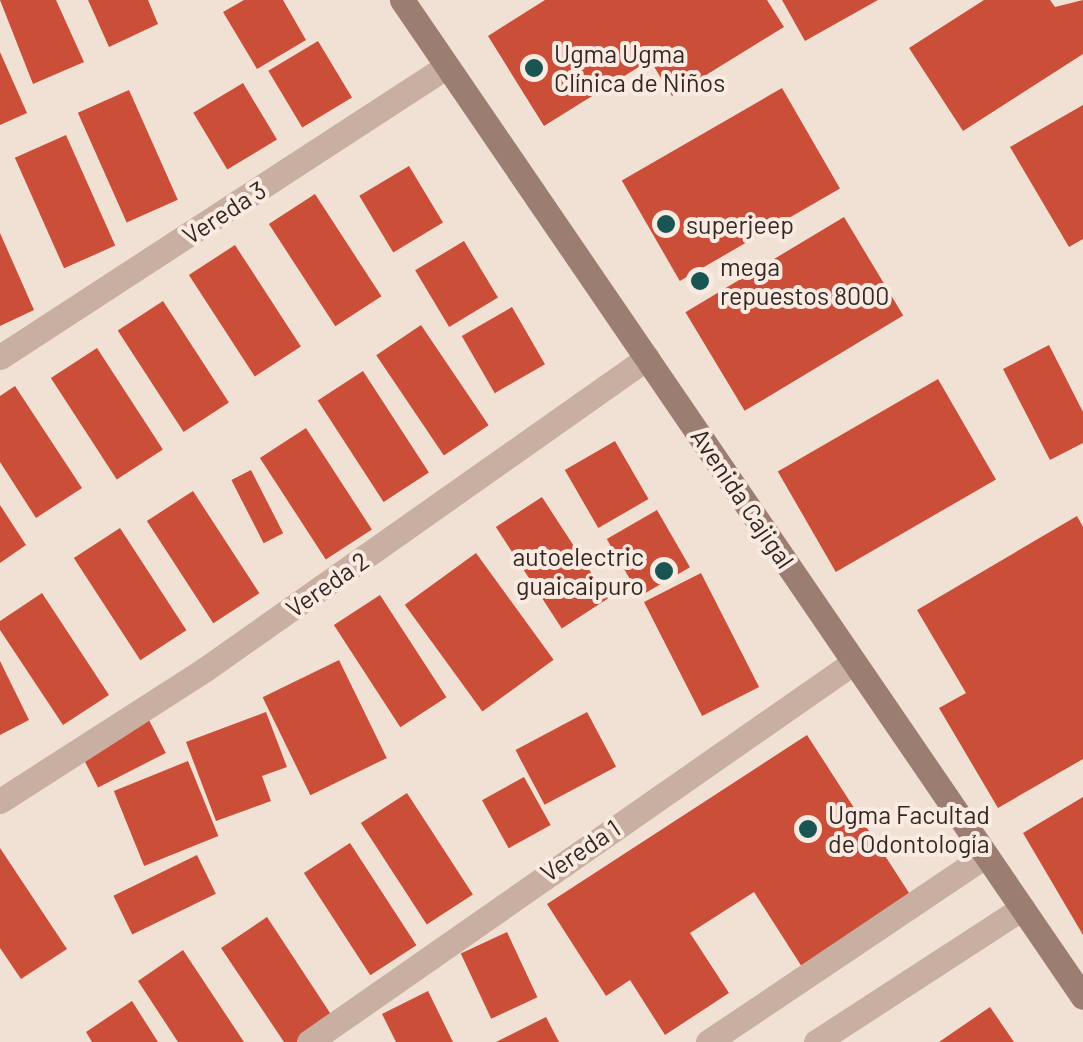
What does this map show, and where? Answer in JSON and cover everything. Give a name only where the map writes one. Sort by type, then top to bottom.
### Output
[{"type":"main road","name":"Avenida Cajigal","points":[[402,0],[1083,996]]},
{"type":"street","name":"Vereda 3","points":[[0,357],[447,66]]},
{"type":"street","name":"Vereda 2","points":[[0,801],[204,670],[647,358]]},
{"type":"street","name":"Vereda 1","points":[[310,1042],[854,662]]},
{"type":"street","points":[[708,1042],[986,855]]},
{"type":"street","points":[[816,1042],[1022,908]]},
{"type":"building","points":[[0,0],[56,0],[84,62],[33,84]]},
{"type":"building","points":[[88,0],[148,0],[158,24],[109,47]]},
{"type":"building","points":[[244,0],[283,0],[306,40],[257,69],[223,12]]},
{"type":"building","points":[[545,0],[767,0],[784,27],[672,96],[650,60],[544,126],[488,36]]},
{"type":"building","points":[[782,0],[878,0],[805,41]]},
{"type":"building","points":[[984,0],[1050,0],[1055,7],[1083,0],[1083,54],[963,131],[909,48]]},
{"type":"building","points":[[318,41],[352,98],[302,127],[268,71]]},
{"type":"building","points":[[0,52],[27,113],[0,125]]},
{"type":"building","points":[[243,83],[277,140],[227,169],[193,113]]},
{"type":"building","points":[[782,88],[840,188],[680,281],[622,180]]},
{"type":"building","points":[[129,90],[178,200],[127,222],[78,113]]},
{"type":"building","points":[[1083,105],[1083,239],[1069,247],[1010,147]]},
{"type":"building","points":[[66,135],[115,246],[64,268],[15,158]]},
{"type":"building","points":[[409,166],[443,223],[393,252],[359,196]]},
{"type":"building","points":[[315,194],[381,296],[335,326],[269,224]]},
{"type":"building","points":[[844,217],[903,316],[745,411],[685,312]]},
{"type":"building","points":[[0,233],[34,310],[0,326]]},
{"type":"building","points":[[464,241],[498,298],[449,327],[415,270]]},
{"type":"building","points":[[235,245],[301,346],[255,376],[189,275]]},
{"type":"building","points":[[163,301],[229,402],[184,432],[118,330]]},
{"type":"building","points":[[512,307],[545,364],[495,393],[462,336]]},
{"type":"building","points":[[421,325],[489,425],[444,456],[376,355]]},
{"type":"building","points":[[1049,345],[1083,412],[1083,443],[1050,460],[1003,369]]},
{"type":"building","points":[[97,348],[163,449],[117,479],[51,378]]},
{"type":"building","points":[[363,371],[429,472],[384,502],[318,400]]},
{"type":"building","points":[[938,379],[996,479],[836,572],[778,472]]},
{"type":"building","points":[[15,386],[82,488],[36,518],[0,462],[0,396]]},
{"type":"building","points":[[306,428],[372,529],[326,559],[260,458]]},
{"type":"building","points":[[615,441],[648,499],[598,528],[565,470]]},
{"type":"building","points":[[251,470],[283,533],[264,543],[231,480]]},
{"type":"building","points":[[193,491],[259,593],[213,623],[147,521]]},
{"type":"building","points":[[542,497],[608,598],[562,628],[496,527]]},
{"type":"building","points":[[0,505],[26,545],[0,563]]},
{"type":"building","points":[[657,510],[690,567],[640,596],[607,539]]},
{"type":"building","points":[[1077,516],[1083,527],[1083,759],[998,808],[939,708],[966,693],[917,610]]},
{"type":"building","points":[[120,528],[186,630],[140,660],[74,558]]},
{"type":"building","points":[[476,553],[554,660],[482,712],[405,605]]},
{"type":"building","points":[[701,573],[759,687],[702,716],[644,602]]},
{"type":"building","points":[[42,593],[109,695],[63,725],[0,630],[0,621]]},
{"type":"building","points":[[380,595],[446,697],[400,727],[334,625]]},
{"type":"building","points":[[339,660],[387,758],[310,795],[263,697]]},
{"type":"building","points":[[0,661],[29,720],[0,735]]},
{"type":"building","points":[[266,712],[287,767],[262,776],[271,801],[216,821],[186,742]]},
{"type":"building","points":[[587,712],[616,767],[545,805],[515,750]]},
{"type":"building","points":[[149,720],[166,753],[98,787],[81,755]]},
{"type":"building","points":[[807,735],[911,896],[802,967],[754,892],[690,933],[729,993],[665,1035],[630,980],[606,996],[547,904]]},
{"type":"building","points":[[188,761],[218,836],[144,866],[114,791]]},
{"type":"building","points":[[524,777],[551,825],[509,848],[482,800]]},
{"type":"building","points":[[407,793],[473,894],[427,924],[361,823]]},
{"type":"building","points":[[1083,797],[1083,935],[1023,833]]},
{"type":"building","points":[[350,843],[416,945],[370,975],[304,873]]},
{"type":"building","points":[[0,848],[67,949],[21,979],[0,948]]},
{"type":"building","points":[[197,855],[216,894],[132,934],[113,896]]},
{"type":"building","points":[[267,917],[334,1019],[298,1042],[284,1042],[221,948]]},
{"type":"building","points":[[507,932],[537,997],[491,1019],[461,954]]},
{"type":"building","points":[[183,950],[244,1042],[178,1042],[138,981]]},
{"type":"building","points":[[428,991],[453,1042],[396,1042],[382,1014]]},
{"type":"building","points":[[132,1001],[158,1042],[92,1042],[86,1032]]},
{"type":"building","points":[[990,1007],[1014,1042],[939,1042]]},
{"type":"building","points":[[546,1017],[559,1042],[496,1042]]},
{"type":"place","name":"Ugma Ugma Clínica de Niños","points":[[534,68]]},
{"type":"place","name":"superjeep","points":[[666,224]]},
{"type":"place","name":"mega repuestos 8000","points":[[700,281]]},
{"type":"place","name":"autoelectric guaicaipuro","points":[[664,571]]},
{"type":"place","name":"Ugma Facultad de Odontología","points":[[808,829]]}]
